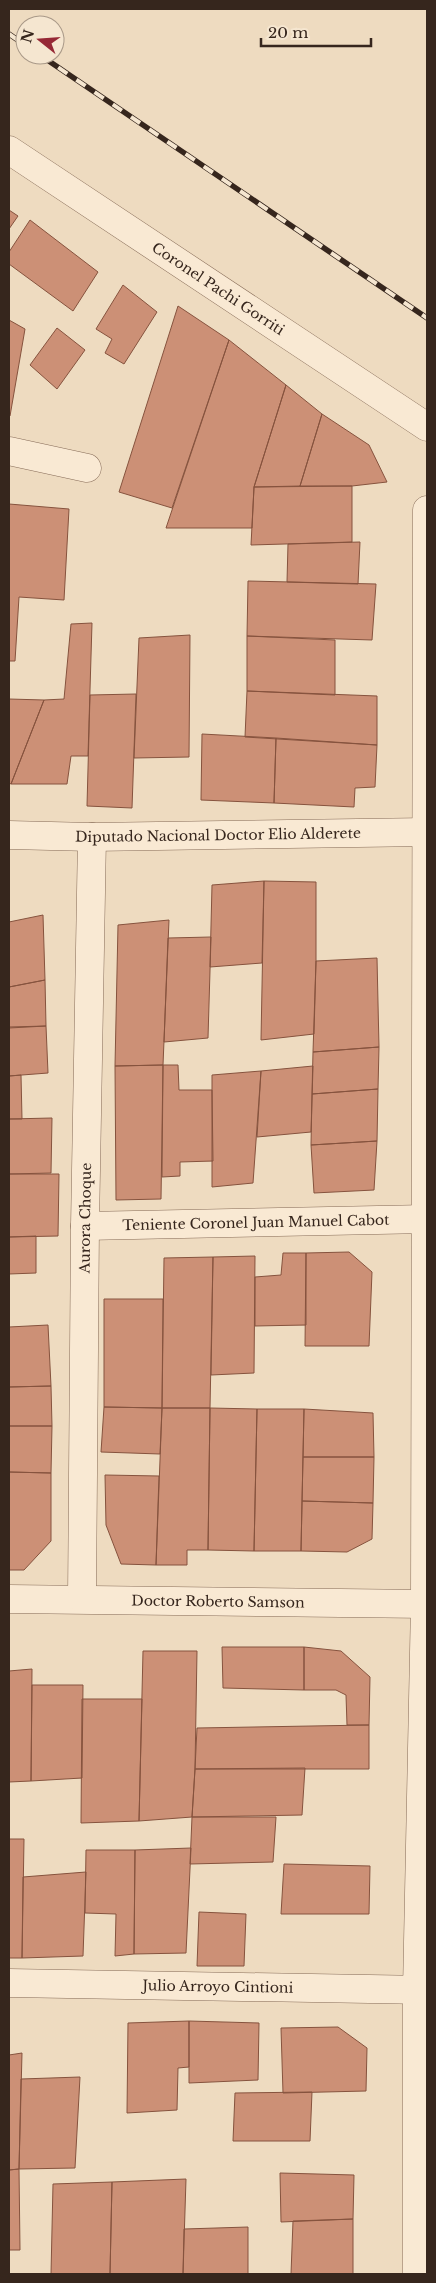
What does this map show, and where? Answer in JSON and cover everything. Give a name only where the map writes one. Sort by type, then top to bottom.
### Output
[{"type":"street","name":"Coronel Pachi Gorriti","points":[[9,150],[427,427]]},
{"type":"street","points":[[9,451],[87,468]]},
{"type":"street","points":[[417,2274],[426,1604],[427,510]]},
{"type":"street","name":"Diputado Nacional Doctor Elio Alderete","points":[[9,835],[92,837],[426,832]]},
{"type":"street","name":"Aurora Choque","points":[[82,1599],[85,1226],[92,837]]},
{"type":"street","name":"Teniente Coronel Juan Manuel Cabot","points":[[85,1226],[426,1219]]},
{"type":"street","name":"Doctor Roberto Samson","points":[[9,1599],[426,1604]]},
{"type":"street","name":"Julio Arroyo Cintioni","points":[[9,1983],[422,1990]]},
{"type":"building","points":[[9,210],[18,216],[9,229]]},
{"type":"building","points":[[30,220],[98,272],[73,311],[9,264],[9,252]]},
{"type":"building","points":[[123,285],[157,312],[124,364],[105,353],[112,339],[96,329]]},
{"type":"building","points":[[178,306],[229,340],[172,508],[119,492]]},
{"type":"building","points":[[9,320],[25,329],[10,416],[9,416]]},
{"type":"building","points":[[57,328],[85,350],[57,389],[30,365]]},
{"type":"building","points":[[229,340],[286,385],[254,487],[252,528],[166,528]]},
{"type":"building","points":[[286,385],[322,414],[300,486],[254,487]]},
{"type":"building","points":[[322,414],[369,445],[387,482],[352,486],[300,486]]},
{"type":"building","points":[[352,486],[352,542],[251,545],[254,487]]},
{"type":"building","points":[[9,504],[69,509],[64,600],[19,597],[15,661],[9,661]]},
{"type":"building","points":[[360,542],[358,584],[287,582],[288,544]]},
{"type":"building","points":[[248,581],[376,584],[372,640],[247,636]]},
{"type":"building","points":[[92,623],[88,756],[71,756],[67,784],[11,784],[44,700],[64,699],[71,624]]},
{"type":"building","points":[[190,635],[189,757],[134,758],[139,638]]},
{"type":"building","points":[[247,636],[335,640],[335,695],[247,691]]},
{"type":"building","points":[[247,691],[377,696],[377,745],[245,737]]},
{"type":"building","points":[[136,694],[132,808],[87,806],[90,695]]},
{"type":"building","points":[[9,699],[44,700],[11,784],[9,783]]},
{"type":"building","points":[[202,734],[276,738],[274,803],[201,800]]},
{"type":"building","points":[[276,738],[377,745],[375,787],[355,788],[354,807],[274,803]]},
{"type":"building","points":[[264,881],[262,963],[210,967],[212,885]]},
{"type":"building","points":[[264,881],[316,882],[314,1034],[261,1040]]},
{"type":"building","points":[[43,915],[45,980],[9,987],[9,922]]},
{"type":"building","points":[[169,920],[163,1065],[115,1066],[118,925]]},
{"type":"building","points":[[211,937],[208,1038],[164,1042],[168,938]]},
{"type":"building","points":[[377,958],[379,1047],[313,1052],[316,961]]},
{"type":"building","points":[[45,980],[46,1026],[9,1028],[9,987]]},
{"type":"building","points":[[46,1026],[48,1073],[9,1076],[9,1027]]},
{"type":"building","points":[[379,1047],[378,1089],[312,1094],[313,1052]]},
{"type":"building","points":[[163,1065],[161,1199],[116,1200],[115,1066]]},
{"type":"building","points":[[163,1065],[178,1065],[179,1090],[212,1090],[213,1161],[180,1162],[180,1176],[162,1177]]},
{"type":"building","points":[[313,1066],[311,1132],[257,1137],[261,1071]]},
{"type":"building","points":[[261,1071],[253,1183],[212,1187],[212,1075]]},
{"type":"building","points":[[21,1075],[22,1119],[9,1119],[9,1076]]},
{"type":"building","points":[[378,1089],[377,1141],[311,1145],[312,1094]]},
{"type":"building","points":[[52,1118],[51,1173],[9,1174],[9,1119]]},
{"type":"building","points":[[377,1141],[374,1190],[314,1193],[311,1145]]},
{"type":"building","points":[[9,1174],[59,1174],[58,1236],[9,1237]]},
{"type":"building","points":[[36,1236],[36,1273],[9,1274],[9,1237]]},
{"type":"building","points":[[349,1252],[372,1272],[369,1346],[305,1346],[306,1253]]},
{"type":"building","points":[[283,1253],[306,1253],[306,1325],[255,1326],[255,1277],[281,1275]]},
{"type":"building","points":[[255,1256],[254,1373],[211,1375],[213,1257]]},
{"type":"building","points":[[213,1257],[210,1408],[162,1408],[164,1258]]},
{"type":"building","points":[[104,1299],[163,1299],[162,1408],[104,1407]]},
{"type":"building","points":[[48,1325],[51,1386],[9,1387],[9,1327]]},
{"type":"building","points":[[51,1386],[52,1426],[9,1426],[9,1387]]},
{"type":"building","points":[[104,1407],[162,1408],[160,1454],[101,1452]]},
{"type":"building","points":[[162,1408],[210,1408],[208,1550],[187,1550],[187,1565],[156,1565]]},
{"type":"building","points":[[210,1408],[257,1409],[254,1551],[208,1550]]},
{"type":"building","points":[[257,1409],[304,1409],[301,1551],[254,1551]]},
{"type":"building","points":[[304,1409],[373,1413],[374,1457],[303,1457]]},
{"type":"building","points":[[9,1426],[52,1426],[51,1473],[9,1472]]},
{"type":"building","points":[[303,1457],[374,1457],[373,1503],[302,1501]]},
{"type":"building","points":[[9,1472],[51,1473],[51,1541],[24,1570],[9,1570]]},
{"type":"building","points":[[105,1475],[159,1476],[156,1565],[121,1564],[106,1525]]},
{"type":"building","points":[[302,1501],[373,1503],[372,1539],[347,1552],[301,1551]]},
{"type":"building","points":[[222,1647],[304,1647],[304,1690],[223,1688]]},
{"type":"building","points":[[304,1647],[341,1651],[370,1677],[369,1725],[347,1725],[346,1695],[336,1690],[304,1690]]},
{"type":"building","points":[[143,1651],[197,1651],[195,1769],[192,1817],[139,1821]]},
{"type":"building","points":[[32,1669],[31,1781],[9,1782],[9,1671]]},
{"type":"building","points":[[32,1685],[83,1685],[82,1778],[31,1781]]},
{"type":"building","points":[[82,1699],[142,1699],[139,1821],[81,1823]]},
{"type":"building","points":[[369,1725],[369,1769],[195,1769],[197,1728]]},
{"type":"building","points":[[305,1768],[302,1815],[192,1817],[195,1769]]},
{"type":"building","points":[[192,1817],[276,1817],[273,1862],[190,1864]]},
{"type":"building","points":[[9,1839],[24,1839],[22,1958],[9,1958]]},
{"type":"building","points":[[191,1848],[186,1953],[134,1954],[135,1850]]},
{"type":"building","points":[[86,1850],[135,1850],[134,1954],[115,1956],[116,1914],[85,1913]]},
{"type":"building","points":[[284,1864],[370,1866],[369,1914],[281,1914]]},
{"type":"building","points":[[86,1872],[83,1956],[22,1958],[23,1877]]},
{"type":"building","points":[[199,1912],[246,1914],[244,1966],[197,1966]]},
{"type":"building","points":[[189,2021],[189,2067],[178,2068],[177,2110],[127,2113],[128,2023]]},
{"type":"building","points":[[189,2021],[259,2023],[258,2080],[189,2083]]},
{"type":"building","points":[[338,2027],[367,2048],[366,2091],[283,2093],[281,2028]]},
{"type":"building","points":[[22,2053],[19,2169],[9,2170],[9,2055]]},
{"type":"building","points":[[80,2077],[75,2168],[19,2169],[21,2079]]},
{"type":"building","points":[[312,2092],[310,2141],[233,2141],[235,2093]]},
{"type":"building","points":[[19,2169],[20,2250],[9,2250],[9,2170]]},
{"type":"building","points":[[280,2173],[354,2175],[353,2219],[281,2222]]},
{"type":"building","points":[[186,2179],[183,2274],[110,2274],[112,2182]]},
{"type":"building","points":[[112,2182],[110,2274],[51,2274],[53,2184]]},
{"type":"building","points":[[353,2219],[353,2274],[291,2274],[293,2221]]},
{"type":"building","points":[[248,2227],[248,2274],[183,2274],[184,2229]]},
{"type":"railway","points":[[9,34],[15,38]]},
{"type":"railway","points":[[55,65],[427,318]]}]
